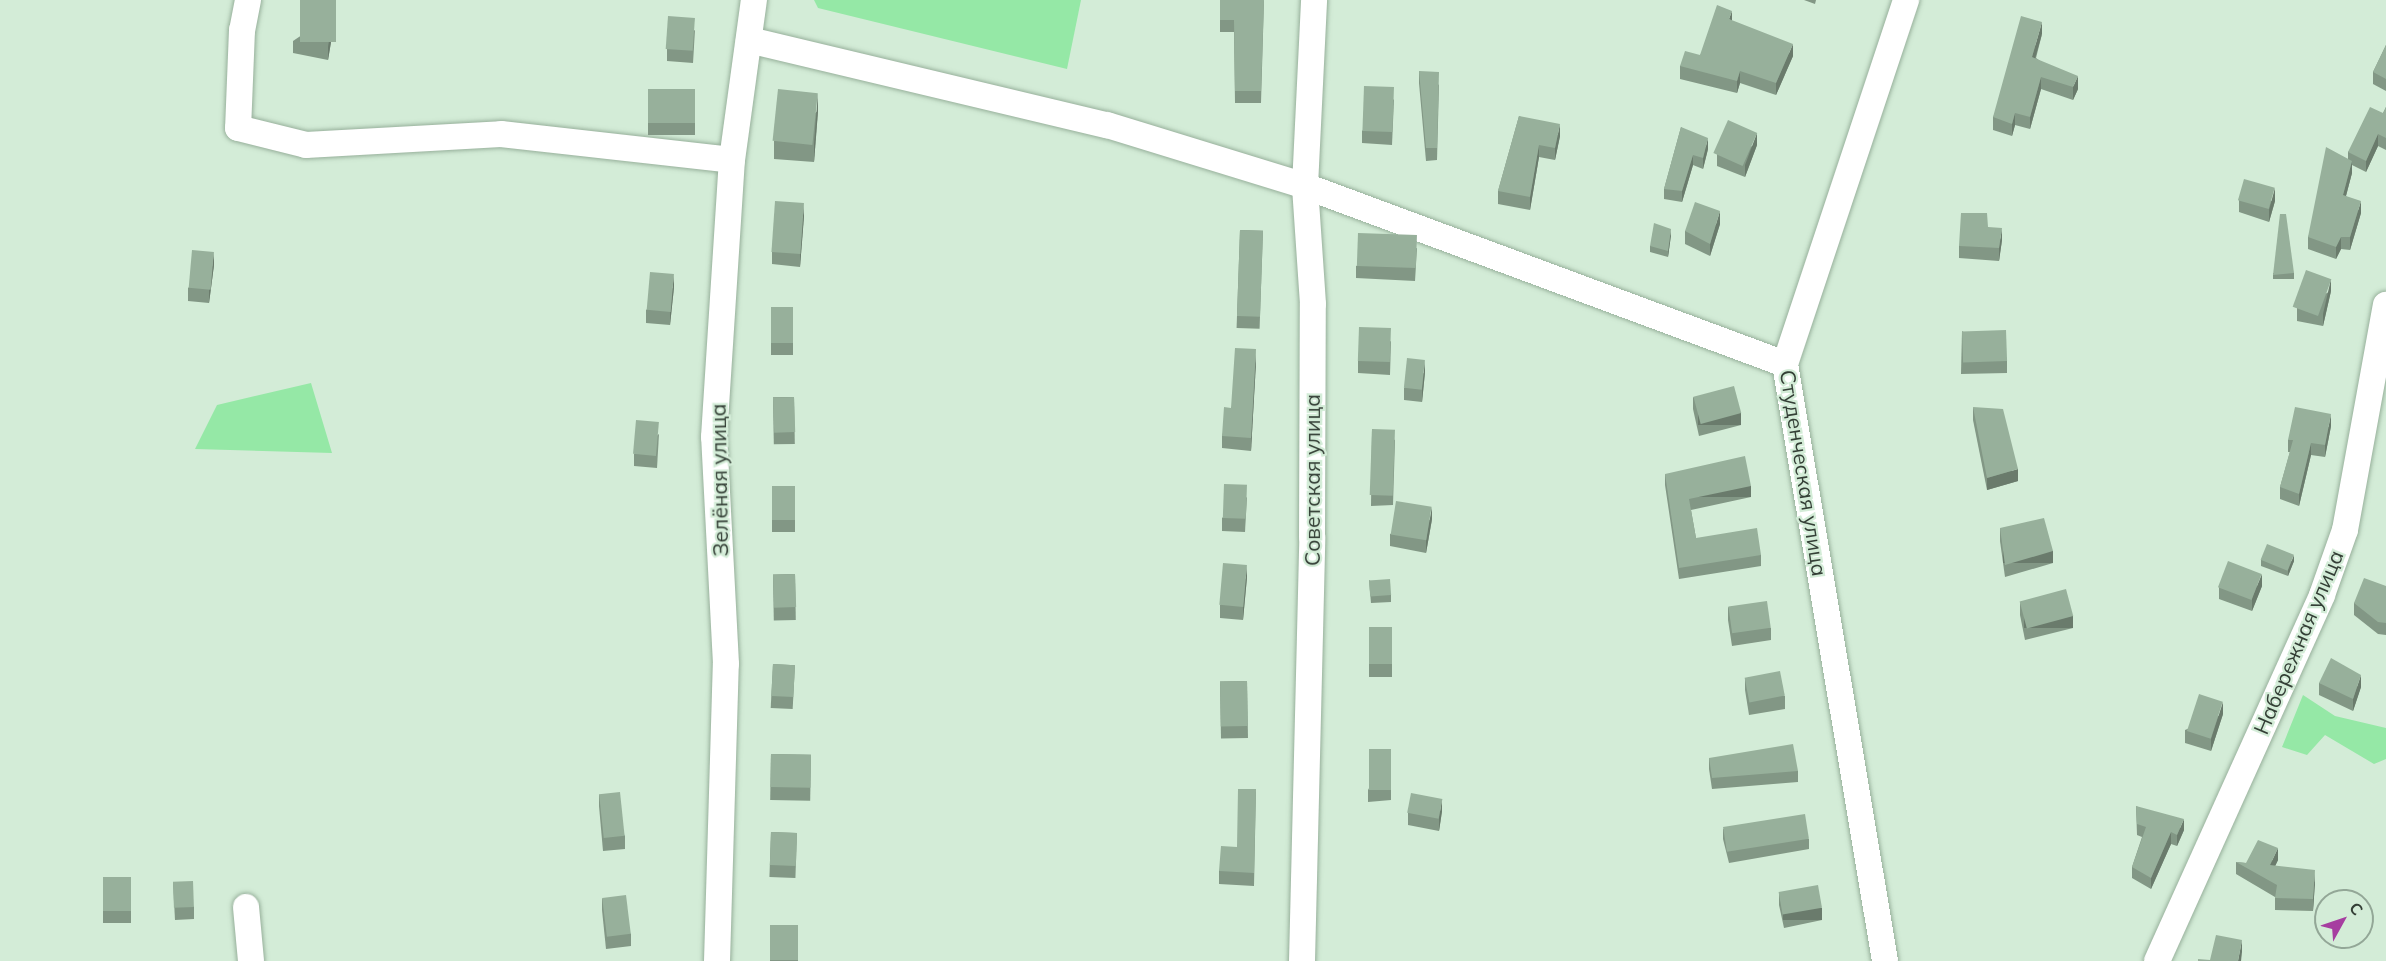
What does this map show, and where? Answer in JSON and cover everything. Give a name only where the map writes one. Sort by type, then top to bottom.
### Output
[{"type":"street","points":[[248,0],[242,30],[238,128],[306,145],[501,134],[732,160]]},
{"type":"street","name":"Зелёная улица","points":[[717,961],[726,664],[714,437],[732,160],[754,0]]},
{"type":"street","name":"Советская улица","points":[[1302,961],[1312,537],[1312,304],[1305,186],[1314,0]]},
{"type":"street","name":"Студенческая улица","points":[[1885,961],[1785,364],[1906,0]]},
{"type":"street","points":[[749,40],[1107,125],[1305,186],[1785,364]]},
{"type":"street","name":"Набережная улица","points":[[2157,961],[2322,595],[2345,530],[2386,305]]},
{"type":"street","points":[[246,907],[251,961]]},
{"type":"green space","points":[[814,0],[1081,0],[1067,69],[818,8]]},
{"type":"green space","points":[[311,383],[332,453],[195,449],[217,405]]},
{"type":"green space","points":[[2303,695],[2335,716],[2386,728],[2386,759],[2374,764],[2325,735],[2307,755],[2282,747]]},
{"type":"building","points":[[300,0],[336,0],[336,42],[300,42]]},
{"type":"building","points":[[1220,0],[1264,0],[1261,91],[1235,91],[1234,20],[1220,20]]},
{"type":"building","points":[[1717,5],[1732,11],[1729,19],[1793,44],[1776,83],[1740,71],[1737,81],[1680,66],[1685,51],[1700,55]]},
{"type":"building","points":[[668,16],[695,18],[693,51],[666,49]]},
{"type":"building","points":[[2021,16],[2042,22],[2032,57],[2078,76],[2073,87],[2041,77],[2030,117],[2015,113],[2012,124],[1993,117]]},
{"type":"building","points":[[2386,45],[2386,79],[2373,72]]},
{"type":"building","points":[[1419,71],[1439,72],[1437,148],[1426,148]]},
{"type":"building","points":[[1364,86],[1394,87],[1392,132],[1362,131]]},
{"type":"building","points":[[648,89],[695,89],[695,123],[648,123]]},
{"type":"building","points":[[778,89],[818,93],[812,145],[773,141]]},
{"type":"building","points":[[2370,107],[2383,113],[2386,107],[2386,138],[2378,134],[2366,161],[2348,152]]},
{"type":"building","points":[[1519,116],[1560,124],[1555,148],[1539,145],[1530,197],[1498,191]]},
{"type":"building","points":[[1728,120],[1757,133],[1743,166],[1713,153]]},
{"type":"building","points":[[1681,127],[1708,138],[1703,158],[1693,155],[1682,191],[1664,189]]},
{"type":"building","points":[[2326,147],[2352,161],[2343,195],[2361,201],[2350,237],[2341,237],[2336,247],[2308,237]]},
{"type":"building","points":[[2244,179],[2275,188],[2269,209],[2238,200]]},
{"type":"building","points":[[775,201],[804,203],[800,254],[771,252]]},
{"type":"building","points":[[1695,202],[1720,211],[1710,244],[1685,231]]},
{"type":"building","points":[[1961,213],[1987,213],[1988,227],[2002,228],[1999,248],[1959,246]]},
{"type":"building","points":[[2280,214],[2286,214],[2294,273],[2273,275]]},
{"type":"building","points":[[1654,223],[1671,229],[1668,251],[1650,246]]},
{"type":"building","points":[[1240,230],[1263,231],[1260,317],[1237,316]]},
{"type":"building","points":[[1358,233],[1417,235],[1416,268],[1357,266]]},
{"type":"building","points":[[192,250],[214,252],[211,290],[189,288]]},
{"type":"building","points":[[2306,270],[2331,279],[2318,316],[2293,307]]},
{"type":"building","points":[[650,272],[674,274],[671,312],[647,310]]},
{"type":"building","points":[[771,307],[793,307],[793,343],[771,343]]},
{"type":"building","points":[[1359,327],[1391,328],[1390,362],[1358,361]]},
{"type":"building","points":[[2006,330],[2007,361],[1963,363],[1962,332]]},
{"type":"building","points":[[1235,348],[1256,349],[1251,438],[1222,436],[1224,407],[1231,408]]},
{"type":"building","points":[[1407,358],[1425,360],[1422,390],[1404,388]]},
{"type":"building","points":[[1734,386],[1741,413],[1701,424],[1693,397]]},
{"type":"building","points":[[794,397],[795,432],[774,433],[773,398]]},
{"type":"building","points":[[1973,407],[2003,409],[2018,469],[1987,478]]},
{"type":"building","points":[[2295,407],[2331,414],[2325,445],[2311,443],[2299,494],[2280,487],[2293,440],[2288,440]]},
{"type":"building","points":[[636,420],[659,422],[656,456],[633,454]]},
{"type":"building","points":[[1372,429],[1395,430],[1393,496],[1370,495]]},
{"type":"building","points":[[1745,456],[1751,486],[1689,499],[1696,538],[1757,528],[1761,555],[1679,568],[1665,474]]},
{"type":"building","points":[[1224,484],[1247,485],[1246,519],[1223,518]]},
{"type":"building","points":[[772,486],[795,486],[795,520],[772,520]]},
{"type":"building","points":[[1396,501],[1432,507],[1426,540],[1391,535]]},
{"type":"building","points":[[2044,518],[2053,551],[2005,565],[2000,528]]},
{"type":"building","points":[[2267,544],[2294,555],[2288,571],[2261,560]]},
{"type":"building","points":[[2228,561],[2262,574],[2252,600],[2218,587]]},
{"type":"building","points":[[1223,563],[1247,565],[1243,607],[1219,605]]},
{"type":"building","points":[[795,574],[796,607],[774,608],[773,575]]},
{"type":"building","points":[[2364,578],[2386,586],[2386,623],[2378,622],[2354,603]]},
{"type":"building","points":[[1390,579],[1391,595],[1370,596],[1369,580]]},
{"type":"building","points":[[2066,589],[2073,616],[2027,628],[2020,601]]},
{"type":"building","points":[[1767,601],[1771,628],[1732,633],[1728,606]]},
{"type":"building","points":[[1369,627],[1392,627],[1392,664],[1369,664]]},
{"type":"building","points":[[2331,658],[2361,675],[2353,699],[2319,683]]},
{"type":"building","points":[[773,664],[795,665],[793,697],[771,696]]},
{"type":"building","points":[[1780,671],[1785,696],[1749,702],[1745,678]]},
{"type":"building","points":[[1220,681],[1247,681],[1248,726],[1221,726]]},
{"type":"building","points":[[2199,694],[2223,702],[2211,739],[2187,731]]},
{"type":"building","points":[[1793,744],[1798,771],[1712,778],[1709,758]]},
{"type":"building","points":[[1369,749],[1391,749],[1391,790],[1369,790]]},
{"type":"building","points":[[771,754],[811,755],[810,788],[770,787]]},
{"type":"building","points":[[1238,789],[1256,789],[1254,873],[1219,871],[1221,846],[1237,847]]},
{"type":"building","points":[[620,792],[625,836],[604,838],[599,794]]},
{"type":"building","points":[[1411,793],[1442,799],[1439,819],[1407,813]]},
{"type":"building","points":[[2136,806],[2184,819],[2177,835],[2171,832],[2151,878],[2132,867],[2146,827],[2137,824]]},
{"type":"building","points":[[1805,814],[1809,839],[1727,852],[1723,827]]},
{"type":"building","points":[[771,832],[797,833],[796,866],[770,865]]},
{"type":"building","points":[[2258,840],[2278,848],[2270,865],[2315,870],[2313,899],[2275,898],[2277,885],[2236,862],[2246,863]]},
{"type":"building","points":[[103,877],[131,877],[131,911],[103,911]]},
{"type":"building","points":[[193,881],[194,907],[174,908],[173,882]]},
{"type":"building","points":[[1818,885],[1822,908],[1783,915],[1779,892]]},
{"type":"building","points":[[626,895],[631,934],[607,937],[602,898]]},
{"type":"building","points":[[770,925],[798,925],[798,960],[770,960]]},
{"type":"building","points":[[2216,935],[2242,940],[2238,961],[2198,961],[2198,959],[2210,960]]}]
